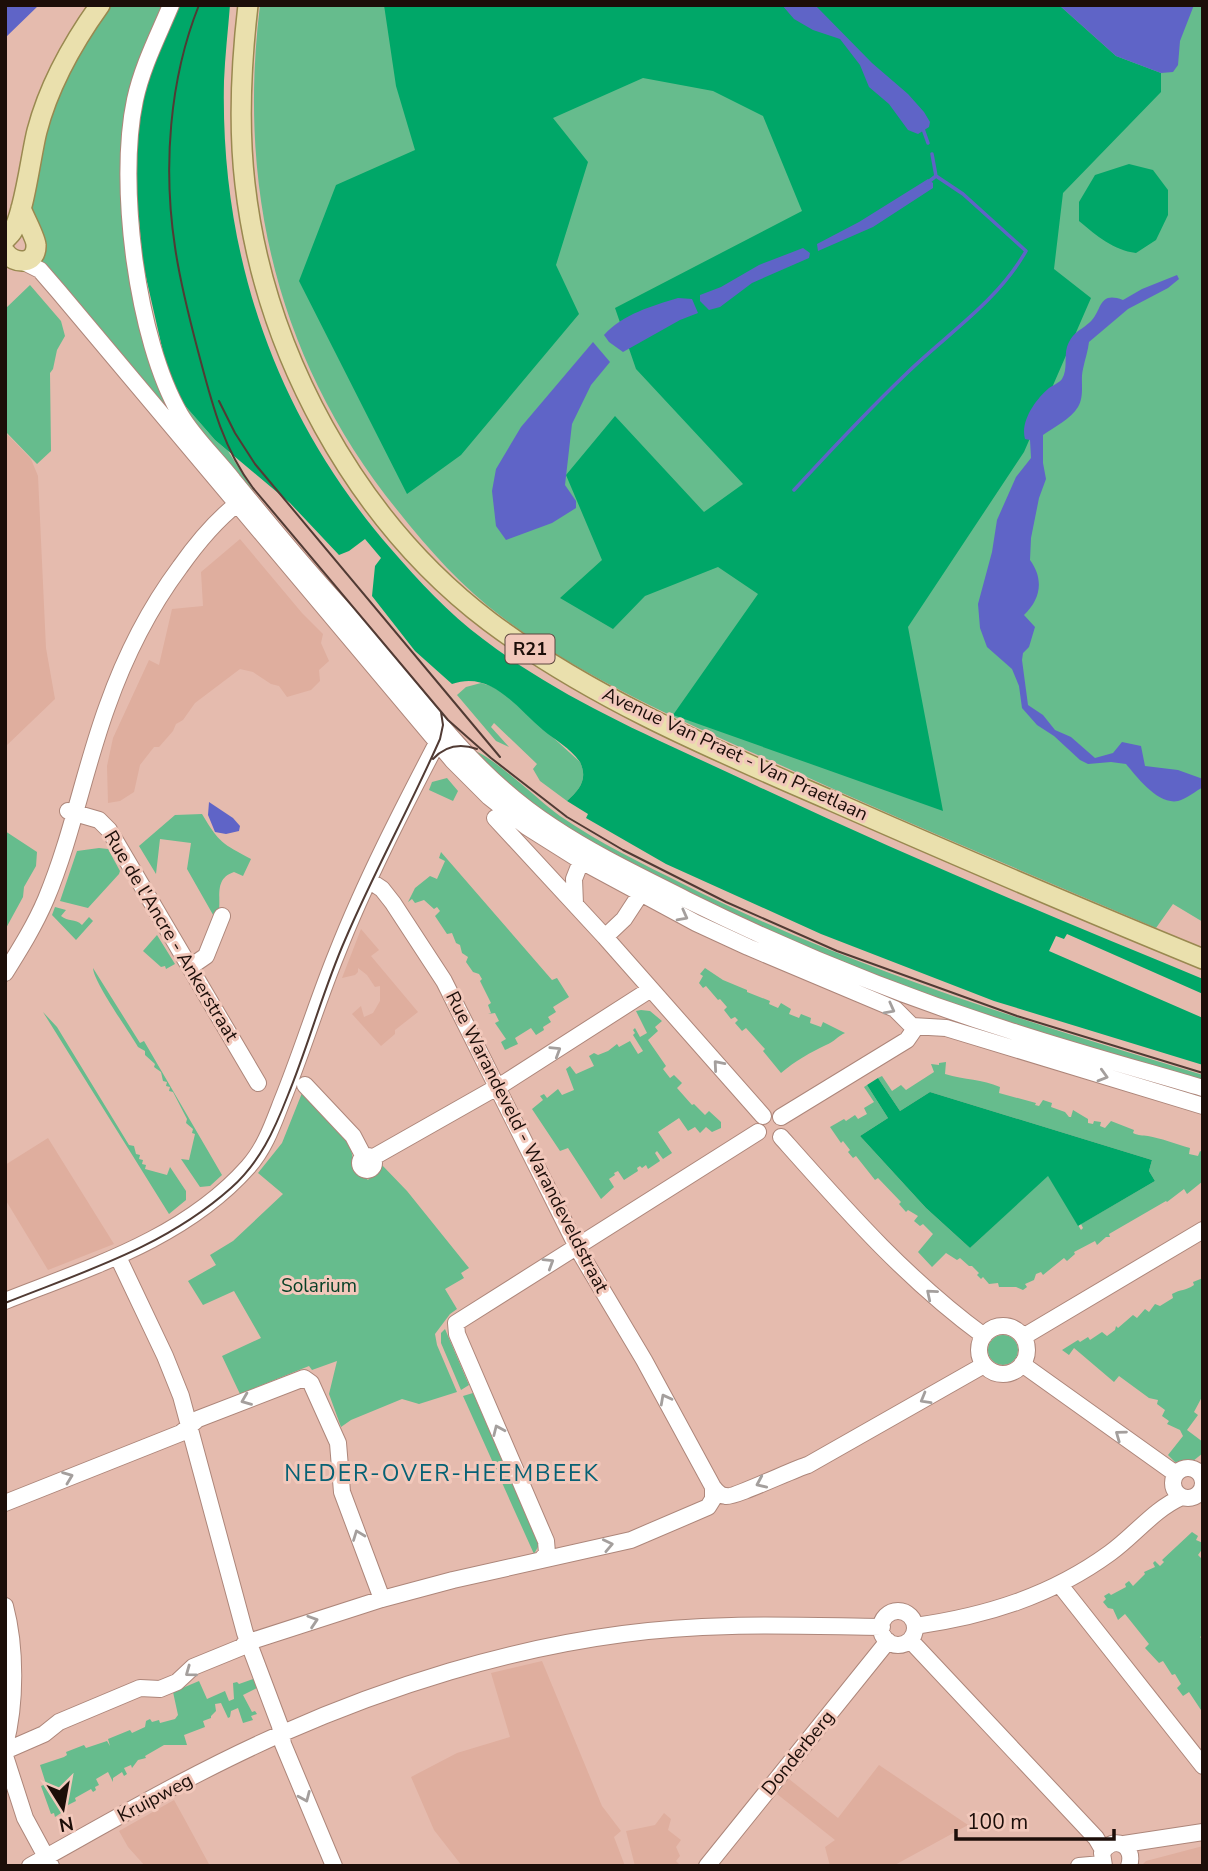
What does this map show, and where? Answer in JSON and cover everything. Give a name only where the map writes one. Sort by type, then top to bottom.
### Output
[{"type":"main road","points":[[19,251],[21,208],[37,130],[52,88],[76,41],[100,5]]},
{"type":"main road","name":"Avenue Van Praet - Van Praetlaan","points":[[248,5],[241,99],[245,183],[256,246],[285,344],[309,398],[337,449],[405,542],[446,584],[490,622],[554,665],[672,728],[936,847],[1203,959]]},
{"type":"street","points":[[171,5],[138,89],[132,119],[128,178],[131,229],[140,289],[164,379],[185,421],[463,752],[507,793],[553,828],[659,886],[778,943],[952,1011],[1203,1088]]},
{"type":"street","points":[[19,251],[237,504],[437,743],[467,776],[536,834],[641,893],[748,947],[895,1009],[908,1023],[916,1027],[946,1028],[1203,1106]]},
{"type":"street","points":[[5,974],[45,901],[71,812],[96,709],[127,632],[165,569],[220,503],[223,488]]},
{"type":"street","points":[[5,953],[27,915],[71,812],[106,710],[136,637],[166,586],[200,540],[219,518],[237,504]]},
{"type":"street","points":[[5,1301],[118,1257],[172,1228],[229,1186],[257,1155],[270,1131],[304,1047],[337,954],[437,743]]},
{"type":"street","name":"Rue de l'Ancre - Ankerstraat","points":[[71,812],[99,820],[107,827],[258,1083]]},
{"type":"street","points":[[495,818],[651,989],[761,1124],[769,1141],[781,1138]]},
{"type":"street","points":[[575,904],[574,879],[581,861]]},
{"type":"street","name":"Rue Warandeveld - Warandeveldstraat","points":[[370,881],[385,892],[437,969],[577,1245],[713,1487]]},
{"type":"street","points":[[605,937],[624,919],[641,893]]},
{"type":"street","points":[[190,967],[206,956],[222,916]]},
{"type":"street","points":[[305,1085],[353,1136],[368,1157],[499,1087],[651,989]]},
{"type":"street","points":[[781,1117],[908,1040],[916,1027]]},
{"type":"street","points":[[541,1560],[547,1553],[546,1541],[455,1326],[461,1318],[577,1245],[774,1113],[781,1117],[786,1127],[781,1138]]},
{"type":"street","points":[[781,1138],[883,1251],[929,1293],[984,1336]]},
{"type":"street","points":[[1023,1336],[1203,1230]]},
{"type":"street","points":[[118,1257],[175,1378],[248,1639],[283,1744],[334,1866]]},
{"type":"street","points":[[994,1328],[1013,1328],[1023,1336],[1027,1354],[1022,1364],[1014,1371],[1003,1374],[993,1372],[984,1365],[979,1347],[984,1336],[994,1328]]},
{"type":"street","points":[[1022,1364],[1175,1491],[1193,1497],[1200,1478],[1185,1469],[1175,1491],[1122,1544],[1060,1585],[988,1612],[912,1633],[902,1644],[885,1634],[888,1614],[898,1611],[907,1614],[912,1633],[1106,1855],[1145,1842],[1203,1832]]},
{"type":"street","points":[[713,1487],[722,1496],[732,1496],[792,1469],[808,1465],[984,1365]]},
{"type":"street","points":[[5,1503],[181,1433],[198,1419],[304,1378],[311,1383],[336,1439],[342,1492],[382,1599]]},
{"type":"street","points":[[248,1639],[255,1640],[382,1599],[640,1536],[708,1507],[713,1499],[713,1487]]},
{"type":"street","points":[[1060,1585],[1203,1766]]},
{"type":"street","points":[[5,1606],[13,1664],[5,1745]]},
{"type":"street","name":"Kruipweg","points":[[30,1866],[48,1861],[201,1773],[281,1733],[443,1674],[597,1638],[646,1631],[783,1624],[885,1634]]},
{"type":"street","name":"Donderberg","points":[[708,1866],[885,1634]]},
{"type":"street","points":[[48,1861],[25,1818],[5,1754],[44,1734],[60,1722],[139,1688],[160,1689],[177,1682],[192,1667],[242,1647],[248,1639]]},
{"type":"shaded area","points":[[5,5],[39,5],[5,38]]},
{"type":"shaded area","points":[[782,5],[815,5],[872,63],[908,94],[924,112],[930,122],[929,127],[918,134],[908,130],[889,104],[869,87],[860,65],[840,39],[813,30],[794,19]]},
{"type":"shaded area","points":[[1059,5],[1194,5],[1180,41],[1178,65],[1173,72],[1161,73],[1116,56]]},
{"type":"shaded area","points":[[928,179],[933,183],[933,188],[873,227],[818,251],[817,244],[859,222]]},
{"type":"shaded area","points":[[803,248],[810,253],[809,258],[752,283],[720,307],[709,310],[700,301],[700,295],[721,287],[759,265]]},
{"type":"shaded area","points":[[1177,275],[1179,279],[1168,288],[1128,309],[1089,342],[1078,407],[1067,419],[1043,435],[1046,479],[1039,498],[1031,538],[1030,560],[1037,574],[1039,589],[1030,609],[1024,615],[1035,627],[1022,660],[1028,705],[1043,715],[1055,730],[1071,737],[1095,758],[1113,753],[1122,742],[1141,746],[1145,766],[1178,770],[1203,779],[1203,787],[1181,800],[1170,801],[1149,789],[1126,764],[1088,764],[1037,725],[1022,708],[1019,686],[1012,669],[987,647],[980,628],[978,604],[992,552],[997,520],[1016,477],[1031,458],[1030,440],[1025,439],[1024,432],[1027,418],[1039,398],[1062,379],[1069,341],[1092,320],[1105,299],[1123,300]]},
{"type":"shaded area","points":[[678,298],[692,299],[698,313],[623,352],[604,335],[629,316]]},
{"type":"shaded area","points":[[593,342],[610,362],[591,385],[572,424],[565,485],[576,501],[576,508],[552,523],[506,540],[496,526],[492,491],[496,469],[521,427]]},
{"type":"shaded area","points":[[5,432],[31,459],[38,476],[46,648],[55,699],[5,747]]},
{"type":"shaded area","points":[[240,539],[323,634],[321,643],[329,661],[319,670],[320,681],[311,690],[287,697],[279,686],[253,672],[240,669],[195,703],[159,747],[154,747],[140,765],[134,792],[120,801],[108,803],[107,766],[113,738],[149,660],[159,665],[172,609],[203,606],[201,572]]},
{"type":"shaded area","points":[[209,802],[233,818],[240,826],[239,831],[226,834],[215,832],[208,815]]},
{"type":"shaded area","points":[[361,929],[379,950],[371,956],[418,1012],[395,1030],[395,1034],[381,1046],[352,1014],[361,1006],[364,1017],[373,1013],[380,1001],[380,986],[375,987],[358,968],[355,975],[342,978]]},
{"type":"shaded area","points":[[48,1138],[114,1244],[48,1270],[5,1199],[5,1165]]},
{"type":"shaded area","points":[[542,1661],[602,1806],[621,1831],[614,1837],[625,1866],[462,1866],[434,1830],[411,1777],[457,1753],[510,1737],[491,1673]]},
{"type":"shaded area","points":[[879,1765],[968,1825],[893,1866],[830,1866],[825,1847],[835,1840],[777,1794],[789,1779],[838,1818]]},
{"type":"shaded area","points":[[174,1800],[210,1866],[145,1866],[128,1847],[119,1831]]},
{"type":"shaded area","points":[[664,1813],[671,1819],[668,1830],[681,1840],[676,1847],[680,1856],[676,1861],[681,1866],[635,1866],[626,1831],[655,1825]]},
{"type":"shaded area","points":[[1203,1846],[1203,1866],[1141,1866],[1146,1861]]},
{"type":"green space","points":[[105,5],[167,5],[125,158],[156,367],[248,504],[41,260],[29,206],[56,89]]},
{"type":"green space","points":[[175,5],[230,5],[224,81],[225,146],[232,209],[245,271],[263,331],[287,389],[316,445],[351,498],[391,549],[434,596],[470,629],[515,662],[616,720],[867,837],[1203,979],[1203,994],[1067,934],[1064,939],[1056,936],[1049,951],[1203,1018],[1203,1065],[994,1001],[821,934],[666,864],[586,818],[588,814],[567,801],[583,779],[580,762],[513,702],[491,686],[479,682],[452,684],[415,651],[372,596],[375,566],[381,558],[365,539],[339,555],[290,503],[215,440],[181,401],[166,365],[143,264],[135,177],[136,135],[140,102]]},
{"type":"green space","points":[[260,5],[1203,5],[1203,922],[1173,904],[1156,928],[919,827],[707,732],[635,698],[566,660],[502,617],[460,581],[409,525],[357,455],[323,396],[296,336],[276,273],[262,209],[255,142],[254,74]]},
{"type":"green space","points":[[384,5],[1059,5],[1116,56],[1161,73],[1161,92],[1063,193],[1054,269],[1091,298],[1024,452],[908,627],[943,811],[673,715],[758,594],[718,567],[645,596],[613,629],[560,598],[602,560],[566,475],[615,416],[704,512],[743,484],[636,369],[615,308],[802,211],[763,116],[713,91],[643,78],[553,118],[588,162],[556,265],[579,314],[461,455],[407,494],[299,281],[336,185],[415,150],[396,86]]},
{"type":"green space","points":[[1129,164],[1153,170],[1168,190],[1168,215],[1156,240],[1136,253],[1113,246],[1079,221],[1079,202],[1095,175]]},
{"type":"green space","points":[[30,285],[61,321],[65,336],[57,350],[50,373],[51,451],[37,464],[5,431],[5,309]]},
{"type":"green space","points":[[181,401],[228,451],[256,495],[252,499],[195,426]]},
{"type":"green space","points":[[481,683],[505,694],[580,762],[583,779],[567,801],[540,781],[533,769],[537,764],[494,723],[491,727],[509,747],[496,741],[457,695],[466,687]]},
{"type":"green space","points":[[471,749],[492,761],[560,816],[590,835],[748,915],[875,968],[940,991],[1203,1075],[1203,1084],[960,1011],[707,906],[538,813]]},
{"type":"green space","points":[[447,778],[458,791],[453,801],[429,790],[432,782]]},
{"type":"green space","points":[[202,814],[222,842],[251,859],[243,876],[234,872],[222,881],[216,920],[187,869],[191,843],[160,839],[156,874],[139,846],[175,815]]},
{"type":"green space","points":[[5,831],[37,852],[36,866],[5,930]]},
{"type":"green space","points":[[108,849],[120,871],[119,874],[88,908],[60,901],[77,851]]},
{"type":"green space","points":[[441,852],[552,980],[557,978],[569,997],[553,1007],[556,1012],[548,1017],[551,1022],[543,1027],[544,1030],[536,1035],[531,1028],[515,1038],[518,1044],[505,1050],[501,1042],[506,1039],[495,1023],[499,1021],[495,1013],[488,1014],[491,1013],[488,1005],[491,1003],[480,981],[482,979],[466,962],[468,957],[462,953],[452,933],[447,934],[435,916],[440,911],[424,900],[415,903],[412,899],[408,902],[415,888],[430,876],[437,879],[445,861],[439,858]]},
{"type":"green space","points":[[55,907],[66,910],[61,916],[64,918],[82,925],[89,917],[93,921],[76,940],[52,915]]},
{"type":"green space","points":[[157,935],[175,964],[166,969],[143,951]]},
{"type":"green space","points":[[93,968],[140,1043],[144,1041],[222,1175],[210,1186],[200,1187],[181,1159],[189,1160],[195,1134],[192,1133],[193,1129],[186,1123],[187,1119],[173,1092],[169,1091],[170,1087],[166,1086],[167,1082],[163,1081],[161,1072],[154,1067],[155,1064],[145,1055],[145,1051],[138,1047],[112,1007]]},
{"type":"green space","points":[[705,968],[723,980],[770,1001],[769,1004],[778,1008],[781,1003],[791,1009],[789,1014],[799,1018],[801,1014],[811,1018],[810,1023],[821,1027],[823,1022],[845,1033],[781,1073],[763,1051],[765,1049],[746,1028],[742,1031],[735,1023],[738,1020],[735,1017],[731,1019],[724,1010],[727,1007],[720,999],[699,983],[703,976],[700,974]]},
{"type":"green space","points":[[636,1011],[650,1011],[662,1021],[655,1027],[658,1031],[648,1040],[666,1066],[663,1069],[670,1078],[674,1075],[682,1083],[677,1088],[692,1105],[705,1115],[709,1111],[721,1122],[721,1128],[712,1132],[706,1127],[700,1133],[695,1127],[688,1131],[679,1118],[658,1132],[672,1153],[663,1159],[657,1151],[655,1153],[660,1161],[648,1169],[646,1165],[642,1168],[640,1166],[638,1171],[624,1180],[618,1171],[614,1173],[609,1179],[614,1187],[601,1199],[568,1148],[560,1151],[532,1109],[543,1100],[540,1096],[544,1094],[547,1098],[558,1089],[562,1095],[574,1090],[566,1069],[570,1066],[576,1074],[594,1066],[589,1056],[594,1053],[598,1055],[617,1044],[619,1047],[630,1041],[638,1054],[643,1051],[633,1035],[635,1028],[640,1037],[647,1033]]},
{"type":"green space","points":[[43,1012],[57,1027],[129,1145],[134,1146],[136,1154],[140,1155],[142,1164],[146,1165],[145,1169],[167,1175],[170,1167],[186,1191],[186,1200],[169,1214]]},
{"type":"green space","points":[[946,1062],[945,1074],[993,1084],[1000,1087],[999,1093],[1039,1106],[1043,1100],[1052,1103],[1051,1107],[1065,1112],[1069,1117],[1073,1110],[1088,1119],[1088,1123],[1101,1122],[1100,1126],[1105,1128],[1111,1121],[1134,1130],[1135,1134],[1190,1148],[1189,1154],[1198,1156],[1200,1151],[1203,1181],[1187,1194],[1184,1189],[1167,1202],[1109,1234],[1110,1237],[1097,1245],[1095,1241],[1074,1252],[1067,1261],[1064,1258],[1043,1275],[1041,1272],[1036,1274],[1034,1280],[1025,1284],[1027,1287],[1023,1290],[1016,1287],[999,1287],[998,1283],[989,1284],[977,1275],[979,1273],[972,1266],[946,1253],[932,1267],[918,1252],[933,1234],[923,1224],[920,1226],[914,1221],[918,1216],[908,1210],[906,1212],[899,1204],[901,1202],[878,1178],[875,1180],[856,1156],[853,1158],[848,1152],[850,1150],[843,1141],[841,1143],[830,1127],[855,1115],[858,1119],[867,1114],[864,1108],[874,1102],[864,1087],[867,1085],[888,1118],[860,1136],[926,1208],[970,1248],[1048,1175],[1081,1230],[1081,1224],[1155,1181],[1149,1171],[1152,1160],[930,1092],[900,1111],[878,1078],[882,1076],[892,1091],[901,1085],[906,1090],[934,1072],[931,1064]]},
{"type":"green space","points":[[878,1078],[900,1111],[930,1092],[1152,1160],[1149,1171],[1155,1181],[1078,1226],[1048,1176],[970,1248],[926,1208],[860,1136],[888,1118],[867,1085]]},
{"type":"green space","name":"Solarium","points":[[304,1088],[349,1137],[354,1166],[368,1180],[381,1164],[407,1191],[469,1268],[461,1273],[464,1278],[445,1289],[457,1309],[435,1334],[457,1392],[419,1404],[402,1399],[351,1420],[341,1427],[329,1394],[337,1361],[312,1370],[309,1366],[240,1394],[222,1356],[261,1338],[234,1291],[203,1305],[188,1281],[216,1265],[210,1255],[233,1241],[283,1194],[258,1173],[282,1143]]},
{"type":"green space","points":[[1203,1278],[1203,1395],[1194,1412],[1198,1415],[1187,1430],[1203,1442],[1203,1453],[1193,1461],[1175,1462],[1168,1455],[1183,1436],[1180,1430],[1167,1424],[1169,1421],[1162,1416],[1165,1410],[1157,1404],[1158,1400],[1149,1398],[1119,1376],[1114,1382],[1074,1348],[1069,1355],[1062,1350],[1078,1340],[1080,1342],[1088,1337],[1090,1340],[1102,1332],[1107,1336],[1116,1326],[1118,1328],[1133,1315],[1137,1318],[1145,1309],[1149,1312],[1155,1304],[1160,1306],[1173,1298],[1172,1294],[1191,1287],[1193,1282]]},
{"type":"green space","points":[[445,1329],[469,1385],[461,1390],[441,1343],[441,1333]]},
{"type":"green space","points":[[1003,1335],[1014,1339],[1018,1350],[1014,1361],[1003,1365],[992,1361],[988,1350],[992,1339]]},
{"type":"green space","points":[[473,1393],[539,1545],[534,1554],[463,1396]]},
{"type":"green space","points":[[1192,1532],[1198,1536],[1196,1540],[1203,1543],[1198,1555],[1203,1560],[1203,1635],[1200,1637],[1203,1640],[1203,1713],[1189,1692],[1183,1696],[1177,1688],[1181,1684],[1175,1674],[1172,1675],[1163,1661],[1159,1663],[1145,1648],[1149,1644],[1125,1614],[1118,1620],[1113,1609],[1103,1602],[1106,1599],[1104,1596],[1126,1587],[1125,1584],[1129,1581],[1133,1586],[1144,1572],[1155,1567],[1155,1561],[1160,1566],[1164,1562],[1162,1560]]},
{"type":"green space","points":[[256,1678],[259,1687],[243,1695],[252,1712],[257,1714],[251,1716],[253,1720],[243,1723],[238,1708],[231,1711],[228,1718],[221,1703],[215,1704],[216,1711],[211,1718],[203,1721],[205,1727],[184,1735],[187,1745],[164,1745],[145,1756],[146,1758],[138,1760],[132,1768],[131,1765],[124,1768],[127,1774],[124,1776],[122,1772],[113,1778],[113,1782],[108,1772],[96,1779],[99,1785],[95,1787],[96,1790],[93,1792],[91,1789],[75,1798],[76,1801],[60,1809],[61,1813],[55,1817],[54,1813],[51,1814],[41,1786],[46,1784],[40,1765],[64,1757],[66,1752],[84,1745],[86,1748],[107,1741],[110,1746],[108,1739],[145,1727],[146,1721],[150,1719],[152,1722],[159,1720],[160,1723],[175,1719],[178,1715],[173,1692],[199,1681],[207,1699],[225,1691],[229,1701],[234,1699],[233,1683],[239,1684]]},
{"type":"waterway","points":[[923,129],[928,143]]},
{"type":"waterway","points":[[927,183],[936,176],[932,154]]},
{"type":"waterway","points":[[794,490],[891,388],[986,302],[1026,251],[963,194],[936,176]]},
{"type":"tram line","points":[[199,5],[181,63],[175,94],[169,186],[182,286],[213,405],[225,440],[253,488],[448,720],[491,758],[567,817],[623,850],[726,902],[837,951],[1017,1016],[1203,1073]]},
{"type":"tram line","points":[[219,401],[255,464],[500,757]]},
{"type":"tram line","points":[[5,1303],[152,1242],[206,1209],[250,1168],[277,1121],[345,940],[440,739],[443,725],[441,712]]},
{"type":"tram line","points":[[433,759],[453,747],[477,749]]},
{"type":"district","name":"NEDER-OVER-HEEMBEEK","points":[[442,1473]]}]
